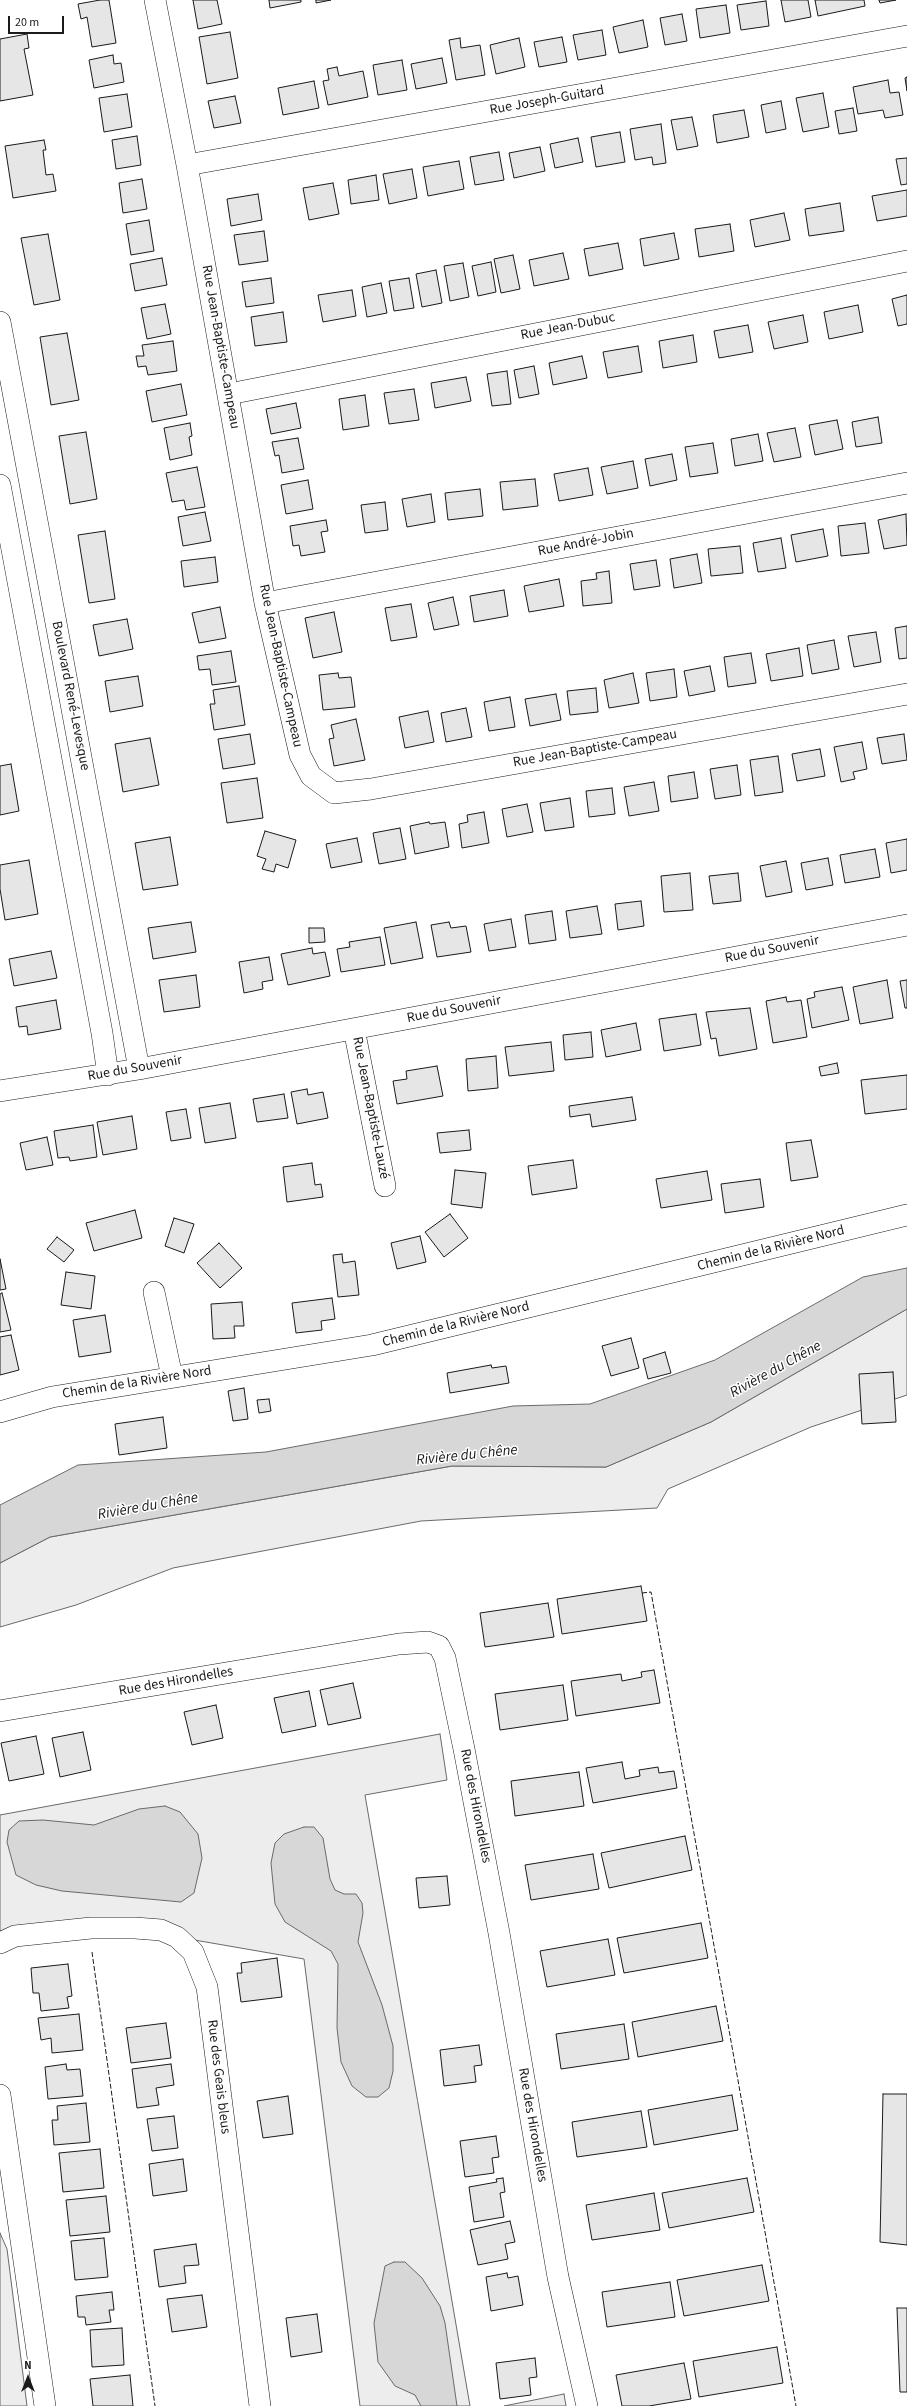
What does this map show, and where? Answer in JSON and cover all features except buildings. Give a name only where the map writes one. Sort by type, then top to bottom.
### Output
[{"type":"street","name":"Rue Jean-Baptiste-Campeau","points":[[155,0],[188,165],[265,604],[300,756],[311,776],[334,793],[371,789],[907,694]]},
{"type":"street","name":"Rue Joseph-Guitard","points":[[188,165],[907,36]]},
{"type":"street","name":"Rue Jean-Dubuc","points":[[229,394],[907,261]]},
{"type":"street","name":"Boulevard René-Levesque","points":[[0,322],[139,1069]]},
{"type":"street","name":"Rue André-Jobin","points":[[265,604],[907,483]]},
{"type":"street","points":[[0,485],[102,1033],[108,1075]]},
{"type":"street","name":"Rue du Souvenir","points":[[0,1091],[108,1075],[907,925]]},
{"type":"street","name":"Rue Jean-Baptiste-Lauzé","points":[[354,1029],[385,1186]]},
{"type":"street","name":"Chemin de la Rivière Nord","points":[[0,1412],[52,1397],[372,1345],[907,1216]]},
{"type":"street","points":[[154,1292],[172,1377]]},
{"type":"street","name":"Rue des Hirondelles","points":[[0,1711],[399,1644],[428,1642],[439,1646],[445,1658],[464,1749],[499,1933],[558,2277],[586,2406]]},
{"type":"street","name":"Rue des Geais bleus","points":[[0,1943],[15,1936],[91,1928],[135,1928],[161,1930],[177,1938],[193,1952],[207,1987],[260,2406]]},
{"type":"street","points":[[0,2095],[8,2209],[45,2406]]},
{"type":"shaded area","points":[[907,1309],[907,1395],[811,1427],[668,1489],[657,1508],[421,1521],[173,1568],[76,1605],[0,1627],[0,1563],[50,1537],[452,1466],[606,1467],[711,1422]]},
{"type":"shaded area","points":[[440,1734],[447,1780],[365,1795],[470,2406],[360,2406],[304,1959],[177,1937],[0,1936],[0,1815]]},
{"type":"shaded area","points":[[0,2233],[7,2249],[27,2406],[0,2406]]},
{"type":"shaded area","points":[[564,2394],[566,2406],[504,2406]]},
{"type":"water","name":"Rivière du Chêne","points":[[907,1268],[907,1309],[711,1422],[606,1467],[452,1466],[50,1537],[0,1563],[0,1505],[78,1465],[266,1452],[513,1406],[590,1404],[715,1360],[863,1277]]},
{"type":"water","points":[[165,1806],[180,1812],[198,1834],[202,1858],[194,1893],[181,1902],[62,1891],[36,1885],[16,1875],[7,1842],[9,1830],[19,1821],[43,1820],[94,1825],[139,1809]]},
{"type":"water","points":[[304,1827],[314,1827],[323,1838],[330,1879],[335,1890],[344,1894],[356,1894],[362,1903],[363,1913],[358,1942],[382,2005],[393,2046],[393,2071],[389,2088],[378,2097],[366,2097],[352,2086],[341,2062],[337,2028],[338,1964],[331,1951],[285,1922],[275,1904],[271,1863],[275,1843],[284,1834]]},
{"type":"water","points":[[394,2262],[405,2262],[422,2278],[440,2306],[445,2323],[457,2406],[421,2406],[415,2395],[395,2386],[378,2362],[374,2323],[385,2266]]},
{"type":"fence","points":[[642,1593],[651,1592],[796,2406]]},
{"type":"fence","points":[[92,1952],[155,2406]]}]
